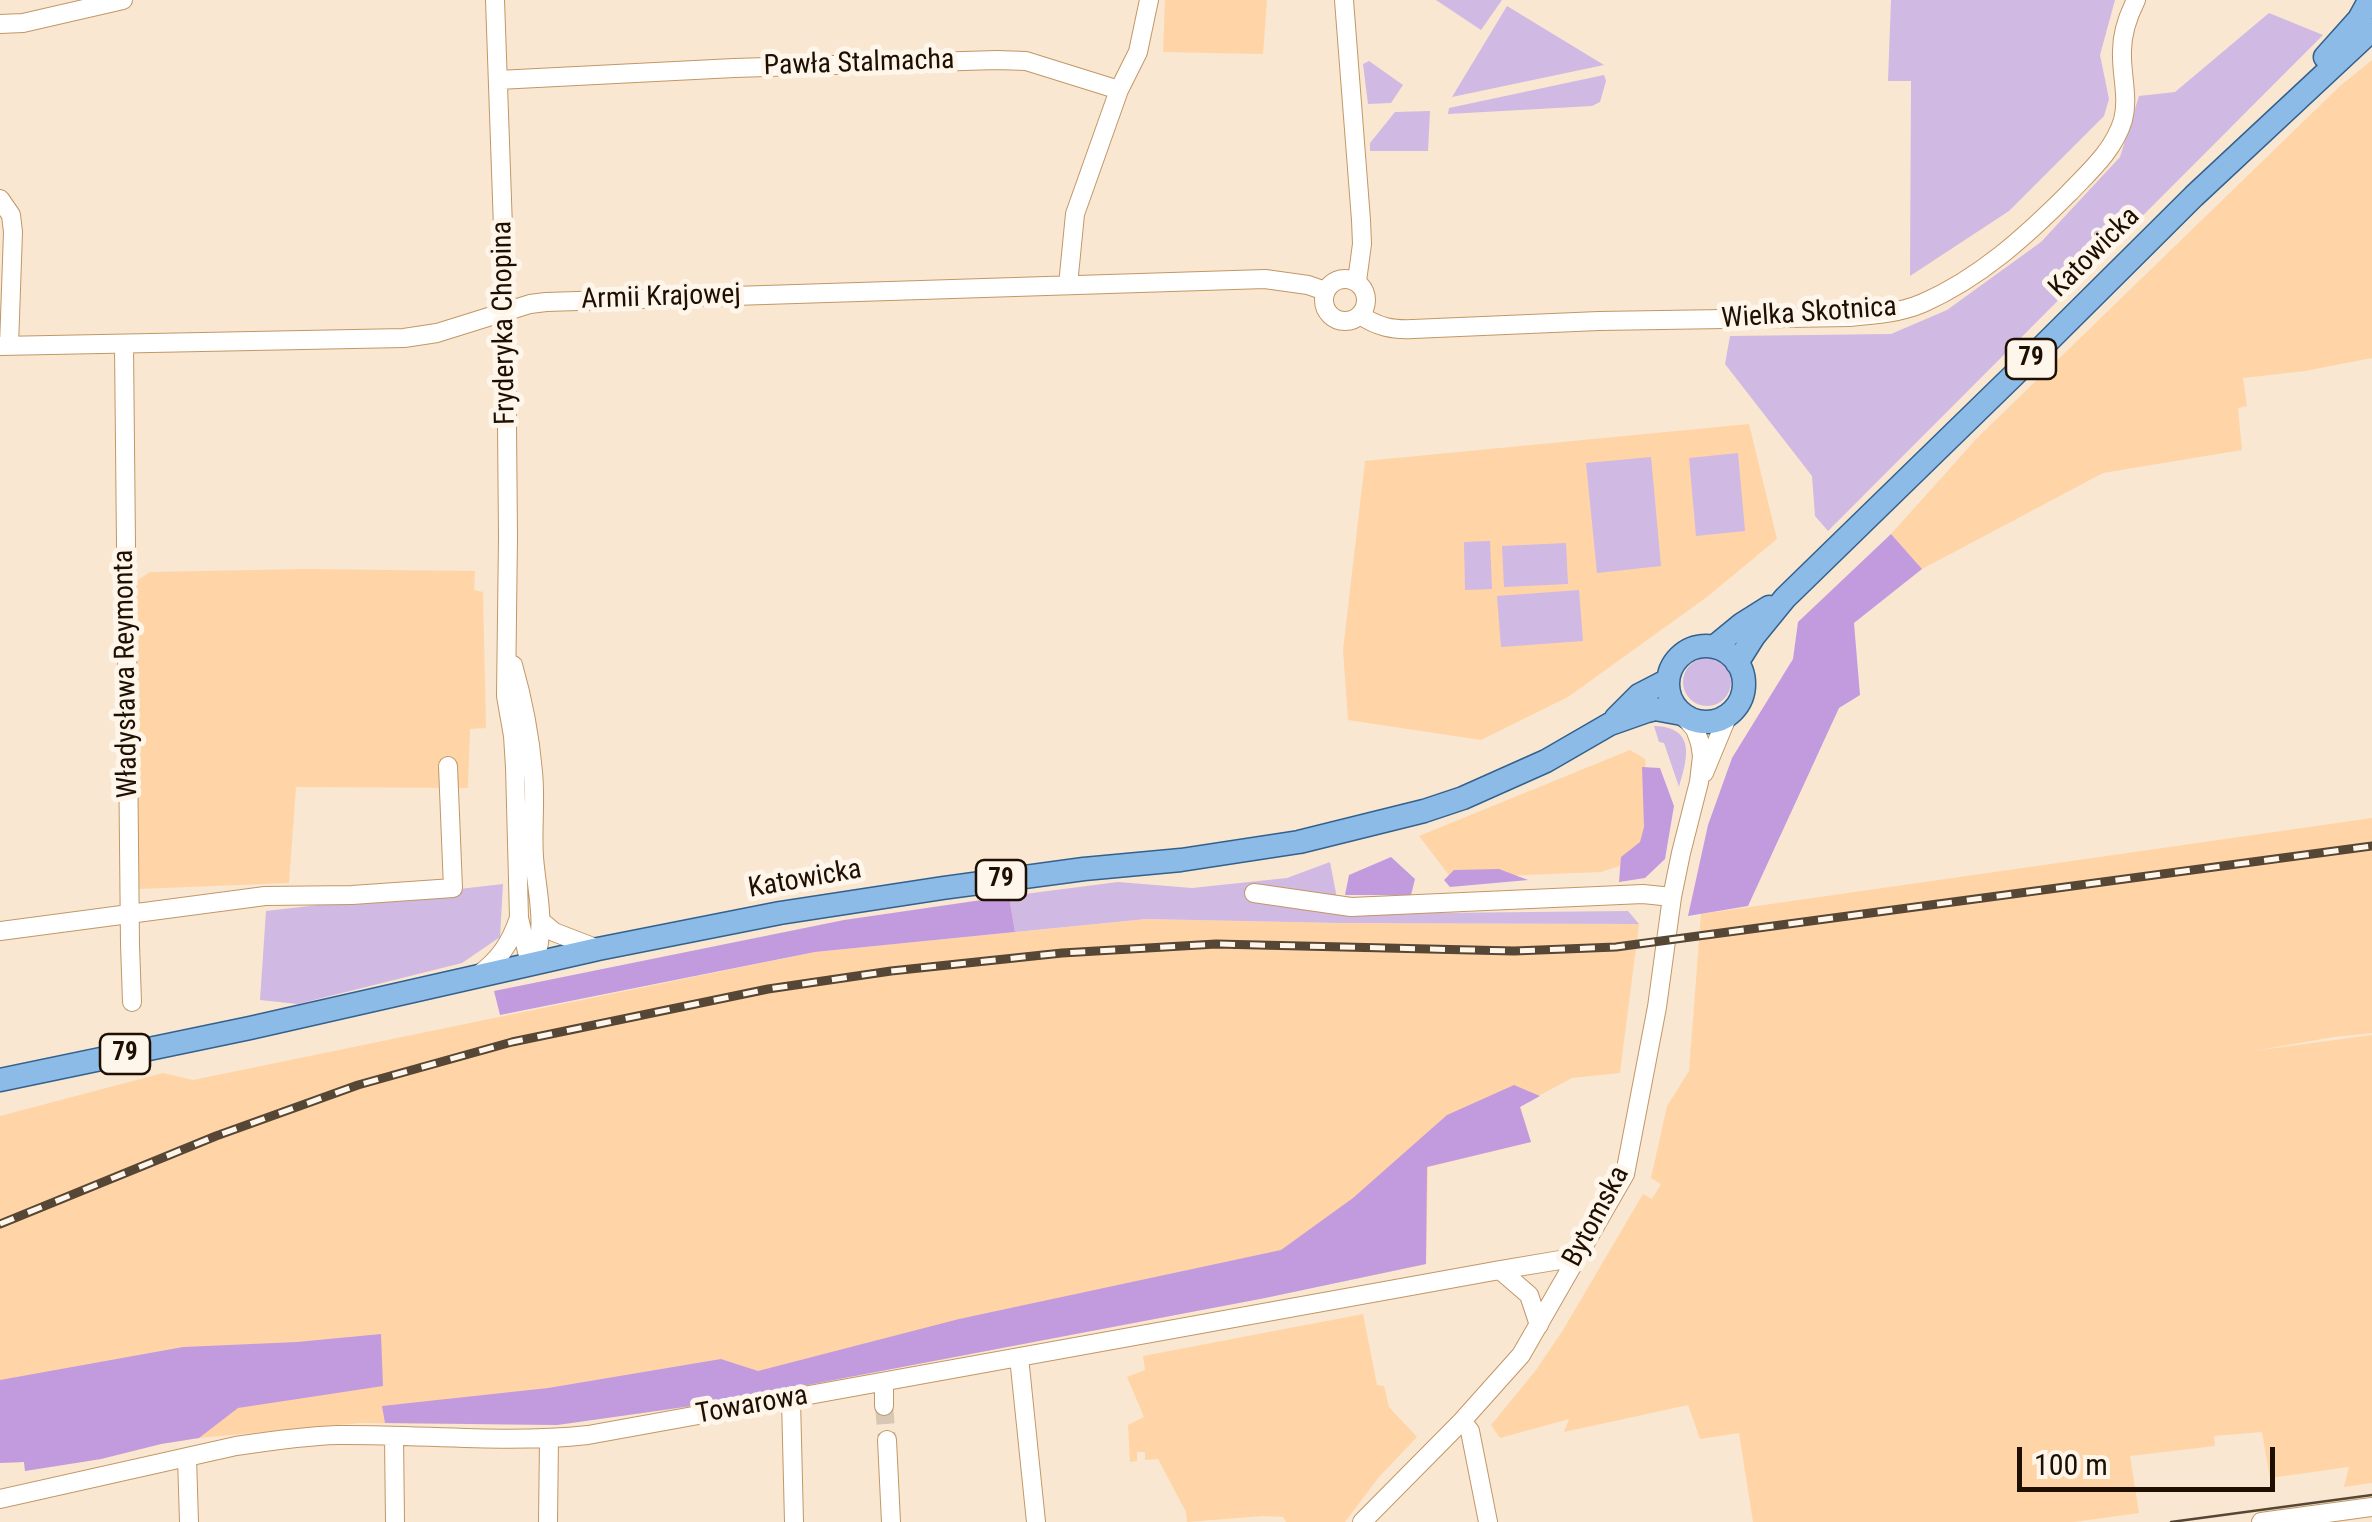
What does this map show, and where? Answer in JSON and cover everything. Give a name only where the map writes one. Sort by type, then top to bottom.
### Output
[{"type":"main road","name":"Katowicka","points":[[2275,118],[2370,2]]},
{"type":"main road","name":"Katowicka","points":[[1738,663],[1785,598],[2275,118],[2372,30]]},
{"type":"main road","name":"Katowicka","points":[[1714,647],[1742,624],[1785,598]]},
{"type":"main road","points":[[1714,647],[1738,663]]},
{"type":"main road","name":"79","points":[[1668,680],[1671,668],[1690,649],[1714,647]]},
{"type":"main road","name":"79","points":[[1682,714],[1705,722],[1728,715],[1742,696],[1744,679],[1738,663]]},
{"type":"main road","name":"Katowicka","points":[[1610,724],[1639,695],[1668,680]]},
{"type":"main road","points":[[1668,680],[1668,693],[1682,714]]},
{"type":"main road","name":"Katowicka","points":[[0,1080],[780,913],[1299,842],[1424,812],[1464,798],[1546,762],[1610,724],[1655,709],[1682,714]]},
{"type":"street","points":[[0,24],[23,23],[123,0]]},
{"type":"street","name":"Fryderyka Chopina","points":[[495,0],[506,313],[506,696],[515,768],[519,918],[532,964]]},
{"type":"street","points":[[1068,285],[1075,214],[1119,90],[1138,52],[1149,0]]},
{"type":"street","points":[[1344,0],[1361,220],[1357,281]]},
{"type":"street","name":"Wielka Skotnica","points":[[1360,316],[1392,330],[1412,330],[1599,320],[1849,317],[1907,310],[1980,271],[2021,239],[2106,154],[2122,121],[2125,26],[2136,0]]},
{"type":"street","name":"Pawła Stalmacha","points":[[498,80],[997,60],[1026,62],[1119,90]]},
{"type":"street","points":[[0,199],[12,215],[13,232],[4,346]]},
{"type":"street","name":"Armii Krajowej","points":[[4,346],[404,338],[438,333],[546,302],[1266,278],[1326,291]]},
{"type":"street","points":[[1339,279],[1357,281],[1367,302],[1360,316],[1350,321],[1335,319],[1325,307],[1326,291],[1339,279]]},
{"type":"street","name":"Władysława Reymonta","points":[[124,346],[132,1002]]},
{"type":"street","name":"Fryderyka Chopina","points":[[508,646],[534,775],[534,855],[542,938],[532,964]]},
{"type":"street","name":"Bytomska","points":[[1682,714],[1700,743],[1699,782]]},
{"type":"street","name":"Bytomska","points":[[1362,1522],[1521,1355],[1625,1174],[1654,1026],[1681,852],[1699,782],[1728,715]]},
{"type":"street","name":"Fryderyka Chopina","points":[[515,768],[528,734]]},
{"type":"street","points":[[0,931],[264,896],[453,888],[448,766]]},
{"type":"street","name":"Fryderyka Chopina","points":[[515,768],[527,783],[534,803]]},
{"type":"street","points":[[1254,893],[1351,907],[1644,894],[1672,897]]},
{"type":"street","points":[[476,976],[504,952],[519,918]]},
{"type":"street","points":[[542,922],[554,932],[598,949]]},
{"type":"street","name":"Towarowa","points":[[0,1498],[276,1440],[338,1435],[549,1439],[606,1432],[1500,1270],[1560,1260],[1573,1263]]},
{"type":"street","points":[[1500,1270],[1529,1295],[1539,1325]]},
{"type":"street","points":[[1019,1358],[1036,1522]]},
{"type":"street","points":[[884,1382],[884,1406]]},
{"type":"street","points":[[790,1399],[794,1522]]},
{"type":"street","points":[[1462,1420],[1470,1430],[1488,1522]]},
{"type":"street","points":[[394,1436],[394,1522]]},
{"type":"street","points":[[548,1522],[549,1439]]},
{"type":"street","points":[[888,1440],[891,1522]]},
{"type":"street","points":[[187,1458],[190,1522]]},
{"type":"street","points":[[2260,1522],[2362,1513]]},
{"type":"shaded area","points":[[1165,0],[1267,0],[1263,54],[1163,52]]},
{"type":"shaded area","points":[[1436,0],[1502,0],[1481,30]]},
{"type":"shaded area","points":[[1891,0],[2115,0],[2100,55],[2109,99],[2104,116],[2009,211],[1910,276],[1911,81],[1888,81]]},
{"type":"shaded area","points":[[1507,6],[1604,65],[1452,97]]},
{"type":"shaded area","points":[[2269,13],[2323,35],[1828,531],[1815,516],[1812,476],[1725,364],[1730,336],[1891,334],[1947,310],[2041,242],[2120,157],[2139,96],[2175,92]]},
{"type":"shaded area","points":[[2372,60],[2372,358],[2243,378],[2247,406],[2238,408],[2242,450],[2103,473],[1922,569],[1891,534],[1978,437],[2340,86]]},
{"type":"shaded area","points":[[1369,61],[1403,85],[1391,103],[1368,104],[1363,64]]},
{"type":"shaded area","points":[[1604,75],[1600,102],[1592,106],[1448,114],[1449,108]]},
{"type":"shaded area","points":[[1430,111],[1428,151],[1370,151],[1370,143],[1395,112]]},
{"type":"shaded area","points":[[1749,424],[1777,539],[1707,597],[1568,697],[1481,740],[1348,720],[1343,650],[1365,461]]},
{"type":"shaded area","points":[[1738,453],[1745,531],[1696,536],[1689,458]]},
{"type":"shaded area","points":[[1651,457],[1661,566],[1597,573],[1586,463]]},
{"type":"shaded area","points":[[1891,534],[1922,569],[1854,623],[1860,695],[1839,708],[1748,906],[1688,916],[1708,825],[1732,758],[1793,659],[1798,622]]},
{"type":"shaded area","points":[[1490,541],[1492,589],[1465,590],[1464,542]]},
{"type":"shaded area","points":[[1566,543],[1568,584],[1504,587],[1502,546]]},
{"type":"shaded area","points":[[475,571],[474,590],[483,592],[486,728],[470,729],[468,788],[296,787],[289,883],[139,889],[133,583],[150,572]]},
{"type":"shaded area","points":[[1579,590],[1583,641],[1501,647],[1497,596]]},
{"type":"shaded area","points":[[1707,658],[1724,665],[1731,682],[1724,699],[1707,706],[1690,699],[1683,682],[1690,665]]},
{"type":"shaded area","points":[[1654,726],[1668,728],[1683,738],[1686,755],[1679,787],[1664,743],[1659,742]]},
{"type":"shaded area","points":[[1630,750],[1645,759],[1652,835],[1629,863],[1601,872],[1451,878],[1419,836]]},
{"type":"shaded area","points":[[1642,767],[1660,768],[1674,806],[1665,859],[1645,878],[1619,882],[1621,857],[1640,842],[1644,827]]},
{"type":"shaded area","points":[[2372,818],[2372,1033],[2253,1051],[2372,1035],[2372,1483],[2344,1487],[2349,1467],[2270,1478],[2262,1432],[2214,1436],[2215,1446],[2130,1456],[2139,1513],[2074,1522],[1753,1522],[1739,1433],[1700,1439],[1688,1405],[1564,1432],[1569,1419],[1500,1438],[1491,1425],[1563,1330],[1643,1194],[1652,1199],[1661,1184],[1651,1178],[1667,1106],[1689,1071],[1701,914]]},
{"type":"shaded area","points":[[1391,857],[1415,879],[1411,895],[1345,895],[1349,875]]},
{"type":"shaded area","points":[[1330,862],[1340,914],[1628,911],[1639,924],[1146,919],[1015,932],[1009,896],[1118,882],[1192,888],[1287,878]]},
{"type":"shaded area","points":[[1499,869],[1528,880],[1450,887],[1444,880],[1454,870]]},
{"type":"shaded area","points":[[503,884],[500,937],[462,963],[298,1004],[260,1000],[266,911]]},
{"type":"shaded area","points":[[1009,896],[1015,932],[815,952],[500,1015],[494,991],[844,920]]},
{"type":"shaded area","points":[[1146,919],[1639,924],[1620,1073],[1572,1078],[1520,1106],[1531,1142],[1428,1167],[1426,1264],[714,1403],[557,1425],[360,1423],[199,1438],[25,1471],[24,1462],[0,1463],[0,1116],[163,1073],[193,1080],[815,952]]},
{"type":"shaded area","points":[[1514,1085],[1540,1096],[1520,1107],[1531,1142],[1427,1167],[1426,1264],[713,1403],[557,1425],[385,1423],[382,1406],[548,1388],[721,1359],[758,1371],[959,1319],[1281,1250],[1353,1198],[1447,1115]]},
{"type":"shaded area","points":[[1363,1314],[1377,1385],[1384,1386],[1389,1407],[1417,1437],[1379,1477],[1345,1522],[1286,1522],[1283,1517],[1263,1516],[1187,1522],[1186,1512],[1158,1459],[1145,1460],[1145,1452],[1137,1452],[1137,1461],[1130,1462],[1128,1425],[1144,1417],[1127,1377],[1145,1370],[1143,1356]]},
{"type":"shaded area","points":[[381,1334],[383,1386],[238,1408],[199,1438],[101,1459],[25,1471],[24,1462],[0,1463],[0,1380],[183,1347]]},
{"type":"tunnel","points":[[884,1406],[887,1440]]},
{"type":"tram line","points":[[2171,1522],[2372,1495]]},
{"type":"railway","points":[[0,1224],[216,1136],[358,1085],[512,1042],[768,989],[1062,953],[1216,944],[1514,951],[1616,947],[2372,846]]}]
